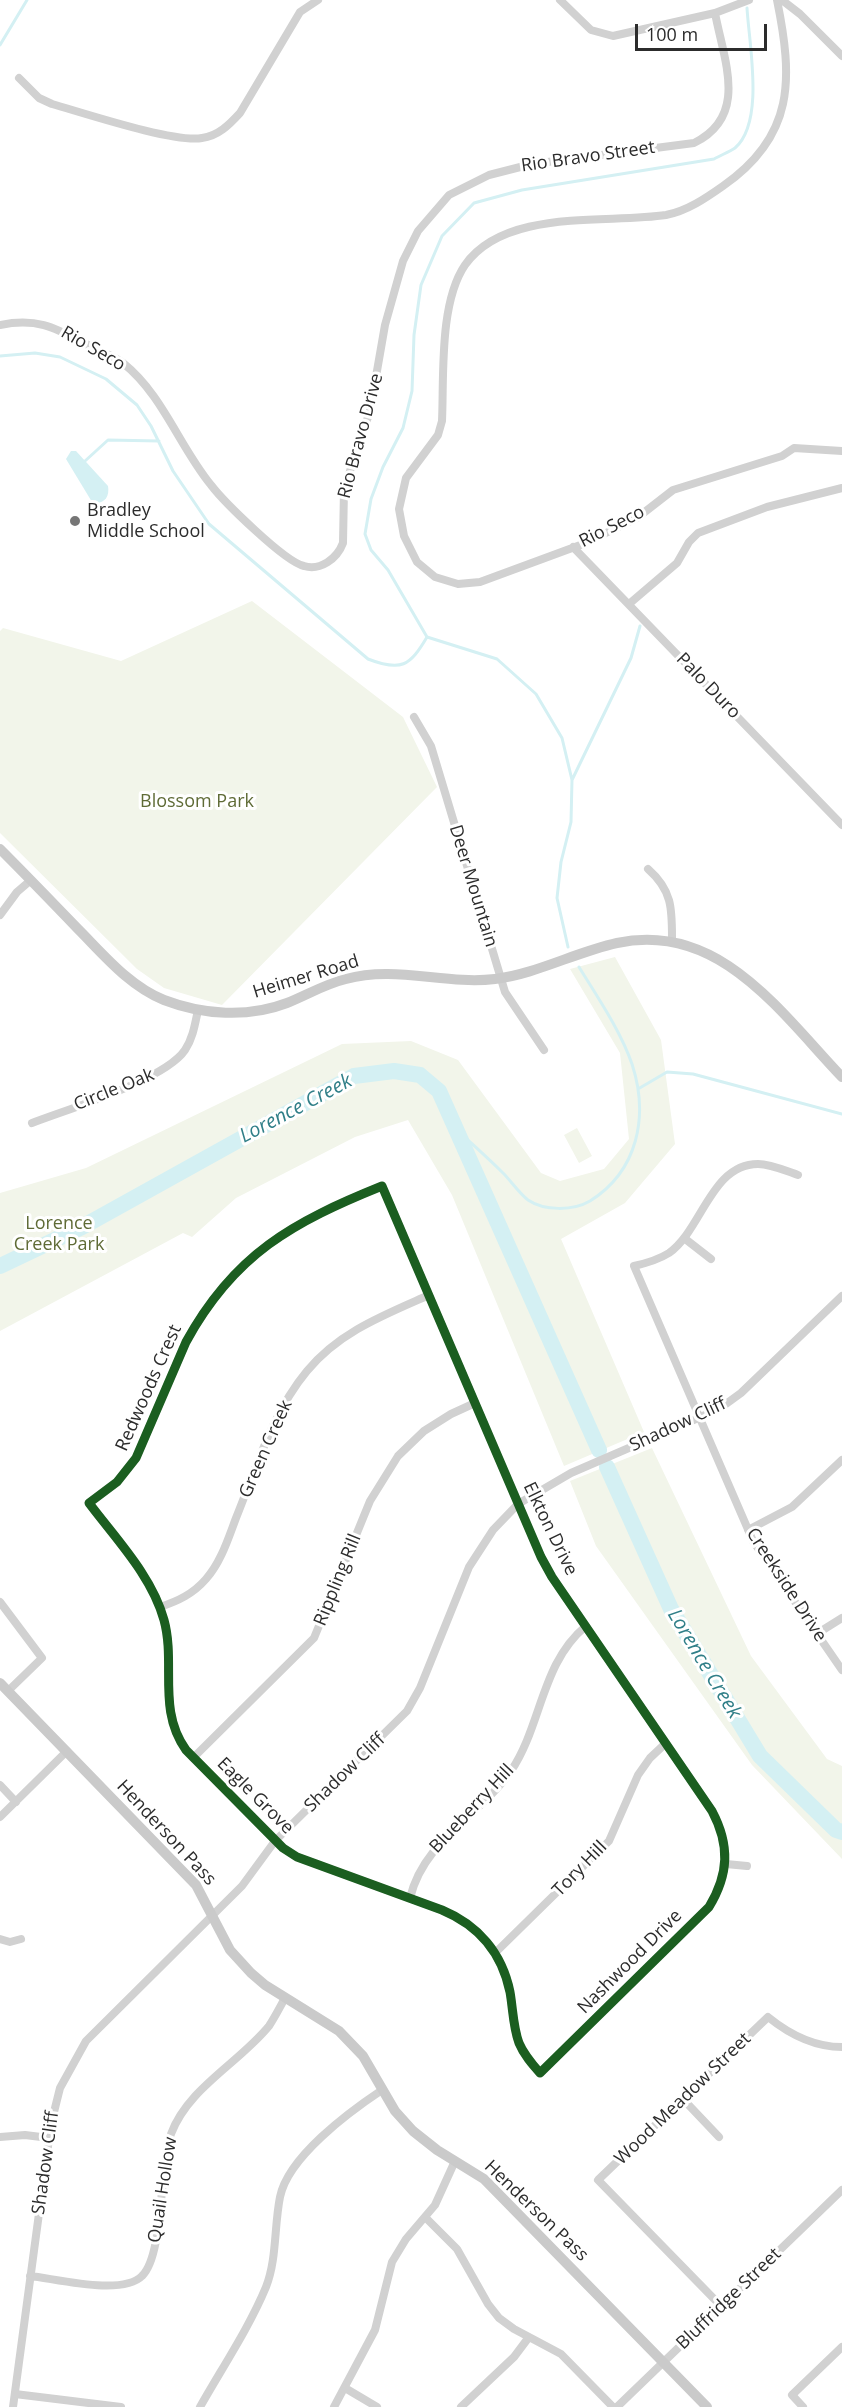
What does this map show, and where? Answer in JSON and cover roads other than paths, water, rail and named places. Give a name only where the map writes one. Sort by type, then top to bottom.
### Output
[{"type":"street","points":[[19,78],[39,98],[52,104],[179,137],[202,138],[228,126],[240,113],[300,12],[318,0]]},
{"type":"street","points":[[560,0],[591,30],[613,36],[715,13],[725,7],[749,0]]},
{"type":"street","name":"Rio Seco","points":[[777,0],[786,71],[785,94],[771,139],[742,172],[702,201],[668,214],[552,222],[497,238],[477,251],[465,265],[460,274],[448,318],[442,421],[438,435],[406,478],[400,501],[400,514],[404,536],[417,562],[435,577],[450,583],[473,583],[573,547],[637,518],[666,493],[692,482],[752,467],[782,456],[794,447],[842,452]]},
{"type":"street","points":[[782,0],[800,14],[842,56]]},
{"type":"street","name":"Rio Bravo Street","points":[[395,287],[407,251],[418,231],[449,195],[460,187],[489,175],[532,164],[694,143],[708,136],[720,125],[729,102],[728,83],[715,13]]},
{"type":"street","name":"Rio Bravo Drive","points":[[341,550],[344,533],[344,489],[370,411],[385,325],[395,287]]},
{"type":"street","name":"Rio Seco","points":[[0,325],[25,321],[45,323],[122,362],[152,394],[212,487],[247,522],[298,564],[315,567],[324,565],[341,550]]},
{"type":"street","points":[[629,604],[677,563],[689,542],[698,533],[767,507],[842,488]]},
{"type":"street","name":"Palo Duro","points":[[573,547],[842,825]]},
{"type":"street","name":"Deer Mountain","points":[[414,717],[431,746],[506,992],[544,1050]]},
{"type":"street","name":"Heimer Road","points":[[0,849],[122,973],[162,999],[198,1010],[246,1013],[275,1007],[333,982],[367,974],[391,973],[462,981],[501,978],[613,944],[643,939],[672,941],[711,954],[738,971],[842,1077]]},
{"type":"street","points":[[648,869],[665,886],[670,900],[672,941]]},
{"type":"street","points":[[0,915],[17,892],[31,880]]},
{"type":"street","name":"Circle Oak","points":[[32,1123],[160,1072],[185,1050],[194,1031],[198,1010]]},
{"type":"street","points":[[711,1258],[684,1238],[722,1182],[738,1168],[759,1164],[798,1175]]},
{"type":"street","name":"Elkton Drive","points":[[382,1186],[518,1504],[552,1577],[720,1826],[726,1864]]},
{"type":"street","name":"Redwoods Crest","points":[[89,1503],[128,1471],[186,1342],[197,1322],[228,1280],[254,1255],[291,1227],[328,1208],[382,1186]]},
{"type":"street","name":"Creekside Drive","points":[[684,1238],[664,1255],[634,1266],[753,1540],[842,1670]]},
{"type":"street","name":"Green Creek","points":[[160,1607],[194,1591],[217,1564],[273,1426],[288,1397],[307,1371],[339,1341],[356,1329],[429,1295]]},
{"type":"street","name":"Shadow Cliff","points":[[13,2407],[49,2138],[60,2088],[86,2041],[248,1879],[275,1841],[407,1711],[420,1688],[469,1567],[493,1530],[518,1504],[571,1473],[699,1418],[734,1399],[842,1296]]},
{"type":"street","name":"Rippling Rill","points":[[193,1758],[314,1638],[370,1501],[398,1455],[424,1431],[451,1413],[475,1403]]},
{"type":"street","points":[[748,1530],[792,1507],[842,1460]]},
{"type":"street","name":"Eagle Grove","points":[[89,1503],[146,1580],[160,1607],[170,1650],[170,1716],[180,1742],[275,1841],[297,1857],[410,1898],[462,1920],[480,1934],[495,1953],[508,1983],[519,2042],[540,2073]]},
{"type":"street","points":[[0,1602],[42,1658],[4,1687]]},
{"type":"street","points":[[818,1633],[842,1618]]},
{"type":"street","name":"Blueberry Hill","points":[[410,1898],[423,1863],[512,1769],[558,1658],[568,1642],[586,1626]]},
{"type":"street","name":"Henderson Pass","points":[[4,1687],[188,1875],[204,1896],[212,1916],[238,1959],[265,1985],[339,2031],[363,2056],[395,2111],[413,2131],[484,2179],[706,2407]]},
{"type":"street","name":"Tory Hill","points":[[495,1953],[598,1855],[614,1833],[638,1774],[650,1758],[666,1743]]},
{"type":"street","points":[[0,1817],[67,1751]]},
{"type":"street","points":[[0,1785],[16,1802]]},
{"type":"street","points":[[726,1864],[747,1866]]},
{"type":"street","name":"Nashwood Drive","points":[[540,2073],[709,1907],[721,1884],[726,1864]]},
{"type":"street","points":[[0,1939],[10,1942],[21,1940]]},
{"type":"street","name":"Quail Hollow","points":[[30,2276],[114,2286],[124,2286],[140,2278],[148,2268],[153,2255],[168,2144],[175,2125],[192,2102],[267,2028],[285,1998]]},
{"type":"street","name":"Wood Meadow Street","points":[[721,2306],[598,2180],[768,2017],[786,2031],[807,2040],[842,2047]]},
{"type":"street","points":[[200,2407],[265,2289],[272,2267],[279,2200],[291,2172],[352,2111],[382,2090]]},
{"type":"street","points":[[682,2098],[719,2137]]},
{"type":"street","points":[[0,2137],[25,2135],[49,2138]]},
{"type":"street","points":[[334,2407],[375,2330],[392,2262],[406,2239],[435,2205],[455,2161]]},
{"type":"street","name":"Bluffridge Street","points":[[615,2407],[842,2190]]},
{"type":"street","points":[[426,2218],[457,2249],[488,2304],[500,2318],[528,2337],[561,2354],[615,2407]]},
{"type":"street","points":[[461,2407],[514,2356],[528,2337]]},
{"type":"street","points":[[803,2407],[792,2396],[842,2347]]},
{"type":"street","points":[[345,2388],[377,2407]]},
{"type":"street","points":[[15,2394],[121,2407]]},
{"type":"water","points":[[71,451],[76,451],[108,486],[105,500],[92,502],[66,459]]},
{"type":"waterway","points":[[0,45],[27,0]]},
{"type":"waterway","points":[[568,947],[557,898],[561,862],[571,822],[572,780],[562,738],[536,694],[497,659],[427,637],[388,570],[371,550],[365,534],[371,499],[383,467],[403,428],[412,391],[414,335],[421,285],[442,236],[474,203],[522,190],[714,159],[735,148],[744,136],[753,102],[747,8]]},
{"type":"waterway","points":[[0,356],[35,353],[60,357],[106,379],[137,405],[151,426],[173,471],[209,524],[368,659],[389,665],[404,664],[410,660],[427,637]]},
{"type":"waterway","points":[[85,461],[108,440],[159,441]]},
{"type":"waterway","points":[[572,780],[631,658],[640,626]]},
{"type":"waterway","points":[[456,1129],[528,1200],[542,1206],[567,1208],[583,1204],[606,1189],[619,1174],[629,1158],[639,1122],[637,1084],[632,1064],[621,1039],[579,967]]},
{"type":"waterway","name":"Lorence Creek","points":[[0,1266],[82,1227],[354,1076],[394,1071],[420,1075],[439,1091],[599,1450]]},
{"type":"waterway","points":[[638,1089],[667,1072],[693,1074],[842,1114]]},
{"type":"waterway","name":"Lorence Creek","points":[[607,1467],[671,1609],[760,1756],[836,1830],[842,1832]]},
{"type":"place","name":"Bradley Middle School","points":[[75,521]]},
{"type":"park label","name":"Blossom Park","points":[[197,802]]},
{"type":"park label","name":"Lorence Creek Park","points":[[59,1234]]}]
